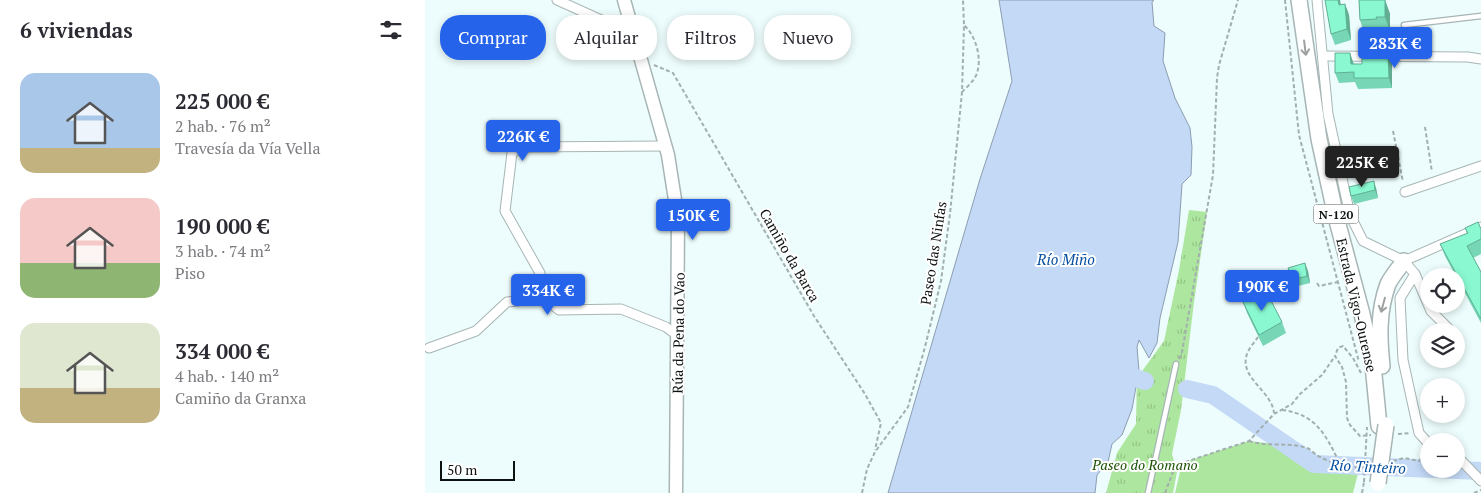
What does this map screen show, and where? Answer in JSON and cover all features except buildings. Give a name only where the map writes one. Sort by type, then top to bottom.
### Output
[{"type":"highway","name":"Estrada Vigo-Ourense","points":[[1299,0],[1319,139],[1336,217],[1362,314],[1373,365],[1380,430],[1373,486]]},
{"type":"highway","points":[[1380,430],[1379,323],[1389,283],[1404,261]]},
{"type":"main road","name":"Rúa da Pena do Vao","points":[[624,0],[628,15]]},
{"type":"main road","name":"Rúa da Pena do Vao","points":[[642,60],[666,146],[678,219],[675,493]]},
{"type":"street","points":[[557,0],[590,15]]},
{"type":"street","points":[[1317,0],[1328,114],[1350,215],[1363,241],[1404,261],[1415,274],[1431,311],[1443,323]]},
{"type":"street","points":[[1323,56],[1468,56],[1481,59]]},
{"type":"street","points":[[666,146],[521,147],[512,153],[505,211],[540,273],[544,298],[559,310],[621,309],[666,327],[678,336]]},
{"type":"street","points":[[1405,192],[1481,166]]},
{"type":"street","points":[[1404,261],[1481,227]]},
{"type":"street","points":[[1415,274],[1400,298],[1403,360],[1419,433]]},
{"type":"street","points":[[429,348],[476,331],[507,302],[544,298]]},
{"type":"street","points":[[1465,464],[1476,475]]},
{"type":"lane","points":[[1404,24],[1481,16]]},
{"type":"lane","points":[[1149,493],[1176,364]]},
{"type":"path","name":"Paseo das Ninfas","points":[[862,493],[867,469],[875,452],[908,407],[941,281],[962,92],[963,0]]},
{"type":"path","points":[[1176,364],[1182,352],[1213,175],[1219,65],[1238,0]]},
{"type":"path","points":[[962,92],[977,75],[979,63],[977,47],[969,29],[964,25]]},
{"type":"path","name":"Camiño da Barca","points":[[645,60],[673,73],[814,316],[865,394],[881,423],[875,452]]},
{"type":"path","points":[[1425,127],[1434,182]]},
{"type":"path","points":[[1393,131],[1405,192]]},
{"type":"path","points":[[1317,284],[1319,286],[1338,282]]},
{"type":"path","points":[[1258,337],[1247,355],[1246,364],[1253,378],[1274,406],[1274,414]]},
{"type":"path","points":[[1165,493],[1174,470],[1182,463],[1249,441],[1274,414],[1292,404],[1322,374],[1335,356],[1337,348],[1343,346],[1353,358],[1362,375]]},
{"type":"path","points":[[1335,356],[1346,382],[1347,418],[1350,425],[1360,436],[1380,430],[1419,433]]},
{"type":"path","points":[[1282,410],[1302,415],[1317,426],[1328,440],[1340,464]]},
{"type":"path","points":[[1362,493],[1373,486],[1380,430]]},
{"type":"path","points":[[1249,441],[1308,448],[1320,458],[1359,469],[1377,464]]},
{"type":"path","points":[[1386,462],[1404,458],[1420,460]]},
{"type":"path","points":[[1474,493],[1481,490]]},
{"type":"green space","name":"Paseo do Romano","points":[[1189,210],[1207,212],[1181,410],[1172,454],[1177,472],[1173,493],[1106,493],[1117,453],[1136,424],[1137,378],[1164,341]]},
{"type":"green space","points":[[1249,441],[1283,445],[1314,470],[1359,469],[1353,493],[1175,493],[1182,463]]},
{"type":"water","name":"Río Miño","points":[[999,0],[1154,0],[1152,2],[1154,26],[1165,33],[1163,61],[1175,98],[1190,128],[1192,147],[1191,175],[1182,184],[1178,242],[1160,318],[1157,343],[1149,358],[1139,340],[1137,347],[1139,371],[1132,409],[1122,435],[1112,444],[1108,462],[1097,475],[1095,493],[888,493],[980,179],[1012,81]]},
{"type":"waterway","name":"Río Tinteiro","points":[[1115,371],[1145,381]]},
{"type":"waterway","name":"Río Tinteiro","points":[[1187,389],[1213,395],[1314,464],[1481,471]]}]
